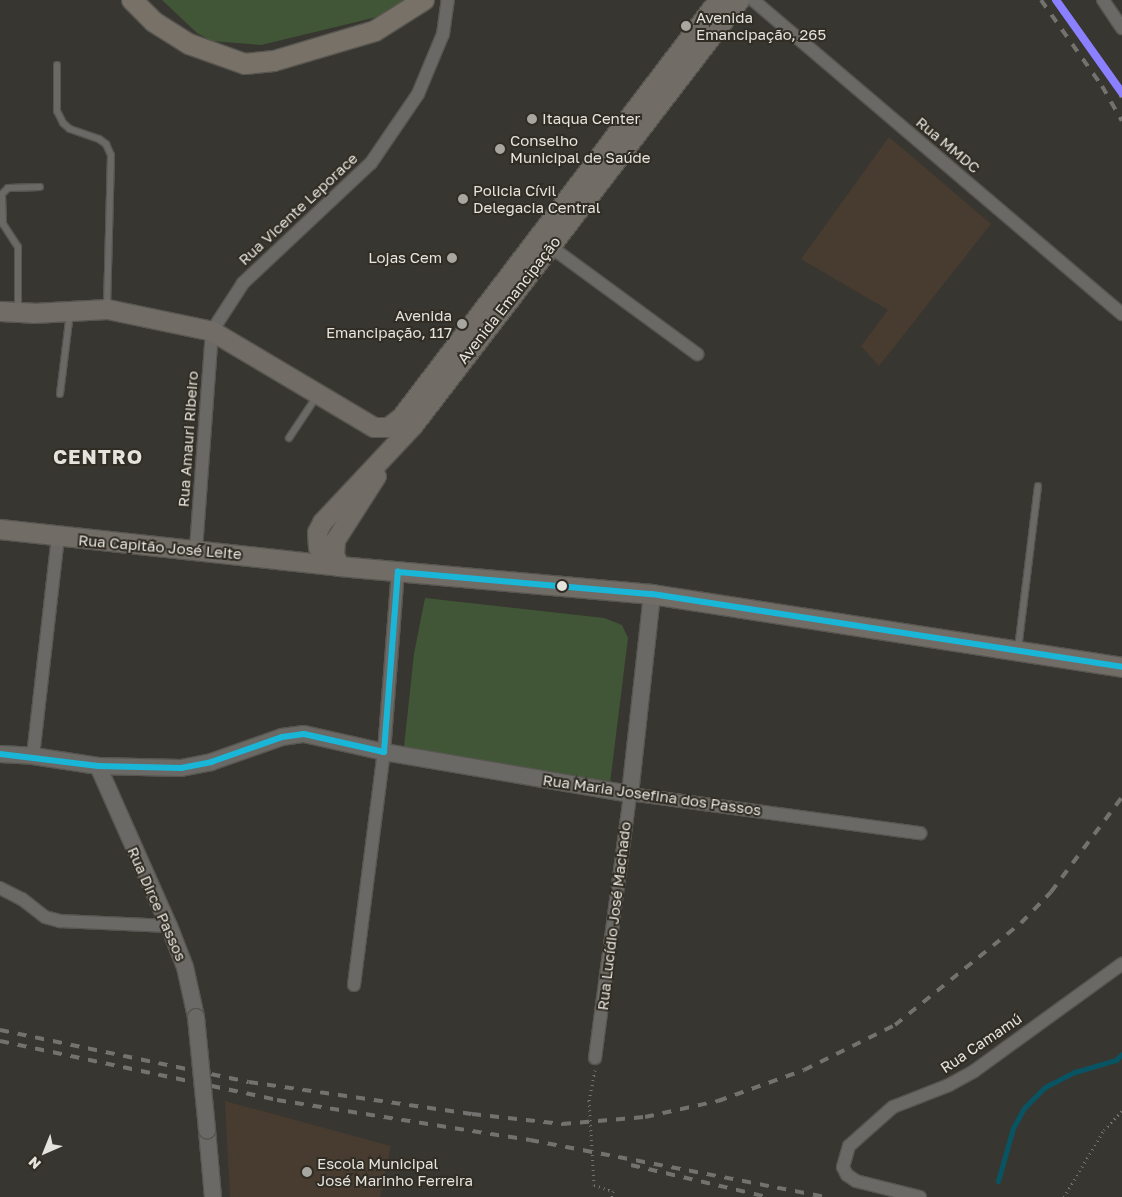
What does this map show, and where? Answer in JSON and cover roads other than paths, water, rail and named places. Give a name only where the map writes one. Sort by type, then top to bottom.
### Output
[{"type":"main road","points":[[116,0],[189,44],[244,64],[274,60],[374,31],[424,0]]},
{"type":"main road","points":[[132,0],[154,22]]},
{"type":"main road","points":[[150,0],[189,44]]},
{"type":"main road","name":"Avenida Emancipação","points":[[318,547],[317,532],[341,498],[394,448],[718,0]]},
{"type":"main road","name":"Avenida Emancipação","points":[[374,427],[388,427],[401,417],[739,0]]},
{"type":"main road","points":[[9,312],[107,309],[212,331],[319,392],[374,427],[376,448],[341,498]]},
{"type":"main road","points":[[339,566],[334,554],[335,540],[394,448]]},
{"type":"main road","name":"Rua Capitão José Leite","points":[[0,529],[58,537],[196,549],[398,572],[652,594],[1018,649],[1122,667]]},
{"type":"main road","points":[[289,560],[318,547],[329,560],[339,566]]},
{"type":"street","name":"Rua Vicente Leporace","points":[[212,331],[243,283],[309,224],[371,163],[418,94],[443,34],[448,0]]},
{"type":"street","name":"Rua MMDC","points":[[753,0],[1122,314]]},
{"type":"street","points":[[1103,0],[1122,28]]},
{"type":"street","points":[[543,241],[697,354]]},
{"type":"street","name":"Rua Amauri Ribeiro","points":[[196,549],[212,331]]},
{"type":"street","points":[[33,756],[58,537]]},
{"type":"street","points":[[354,985],[384,752],[398,572]]},
{"type":"street","name":"Rua Lucídio José Machado","points":[[595,1058],[630,794],[652,594]]},
{"type":"street","name":"Rua Maria Josefina dos Passos","points":[[0,754],[33,756],[98,766],[182,768],[211,762],[282,736],[304,734],[384,752],[630,794],[920,833]]},
{"type":"street","name":"Rua Dirce Passos","points":[[98,766],[169,926],[185,967],[196,1016],[212,1197]]},
{"type":"street","points":[[0,888],[22,899],[45,917],[60,921],[169,926]]},
{"type":"street","name":"Rua Camamú","points":[[920,1197],[856,1181],[847,1175],[843,1167],[849,1146],[892,1107],[949,1085],[974,1071],[1122,964]]},
{"type":"lane","points":[[58,66],[57,111],[63,123],[70,130],[99,139],[106,144],[111,155],[107,309]]},
{"type":"lane","points":[[9,312],[18,246],[3,224],[2,194],[8,188],[40,187]]},
{"type":"lane","points":[[60,394],[70,311]]},
{"type":"lane","points":[[289,438],[319,392]]},
{"type":"lane","points":[[1018,649],[1038,486]]},
{"type":"waterway","points":[[998,1181],[1013,1128],[1024,1108],[1045,1087],[1075,1072],[1116,1060],[1122,1054]]},
{"type":"railway","points":[[1041,0],[1102,86],[1122,121]]},
{"type":"railway","points":[[1112,79],[1122,98]]},
{"type":"railway","points":[[0,1030],[249,1082],[472,1114],[562,1124],[645,1117],[718,1101],[804,1070],[895,1025],[1021,923],[1051,892],[1122,797]]},
{"type":"railway","points":[[0,1041],[277,1100],[530,1140],[826,1197]]},
{"type":"railway","points":[[631,1165],[767,1197]]},
{"type":"place","name":"Avenida Emancipação, 265","points":[[686,26]]},
{"type":"place","name":"Itaqua Center","points":[[532,119]]},
{"type":"place","name":"Conselho Municipal de Saúde","points":[[500,149]]},
{"type":"place","name":"Policia Cívil Delegacia Central","points":[[463,199]]},
{"type":"place","name":"Lojas Cem","points":[[452,258]]},
{"type":"place","name":"Avenida Emancipação, 117","points":[[462,324]]},
{"type":"place","name":"Escola Municipal José Marinho Ferreira","points":[[307,1172]]},
{"type":"district","name":"CENTRO","points":[[98,456]]}]
